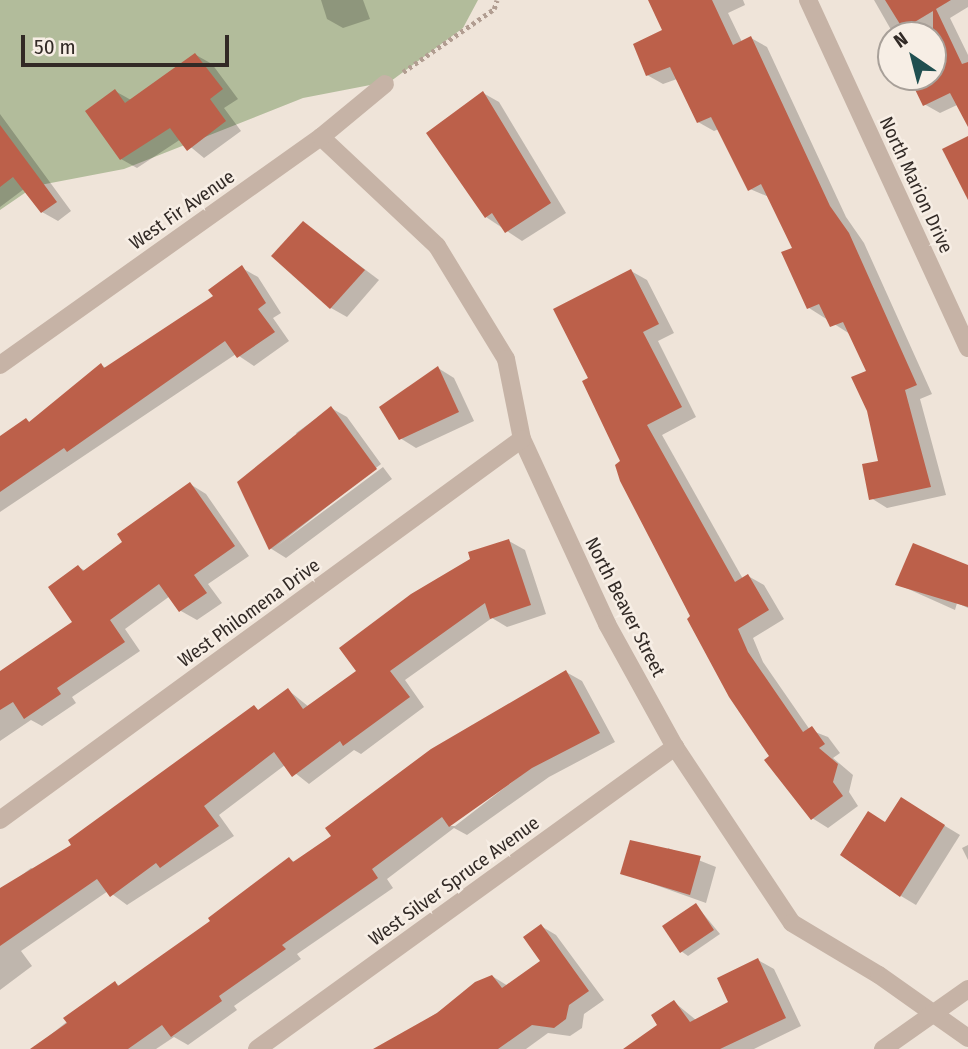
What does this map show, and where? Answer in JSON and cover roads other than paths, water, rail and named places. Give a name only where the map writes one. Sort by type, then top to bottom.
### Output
[{"type":"street","name":"North Marion Drive","points":[[808,0],[968,348]]},
{"type":"street","name":"West Fir Avenue","points":[[0,365],[321,137],[385,84]]},
{"type":"street","name":"North Beaver Street","points":[[321,137],[437,246],[506,359],[522,439],[607,624],[675,747],[792,923],[934,1013],[968,1038]]},
{"type":"street","name":"West Philomena Drive","points":[[0,820],[522,439]]},
{"type":"street","name":"West Silver Spruce Avenue","points":[[257,1049],[675,747]]},
{"type":"street","points":[[883,1049],[968,989]]}]
